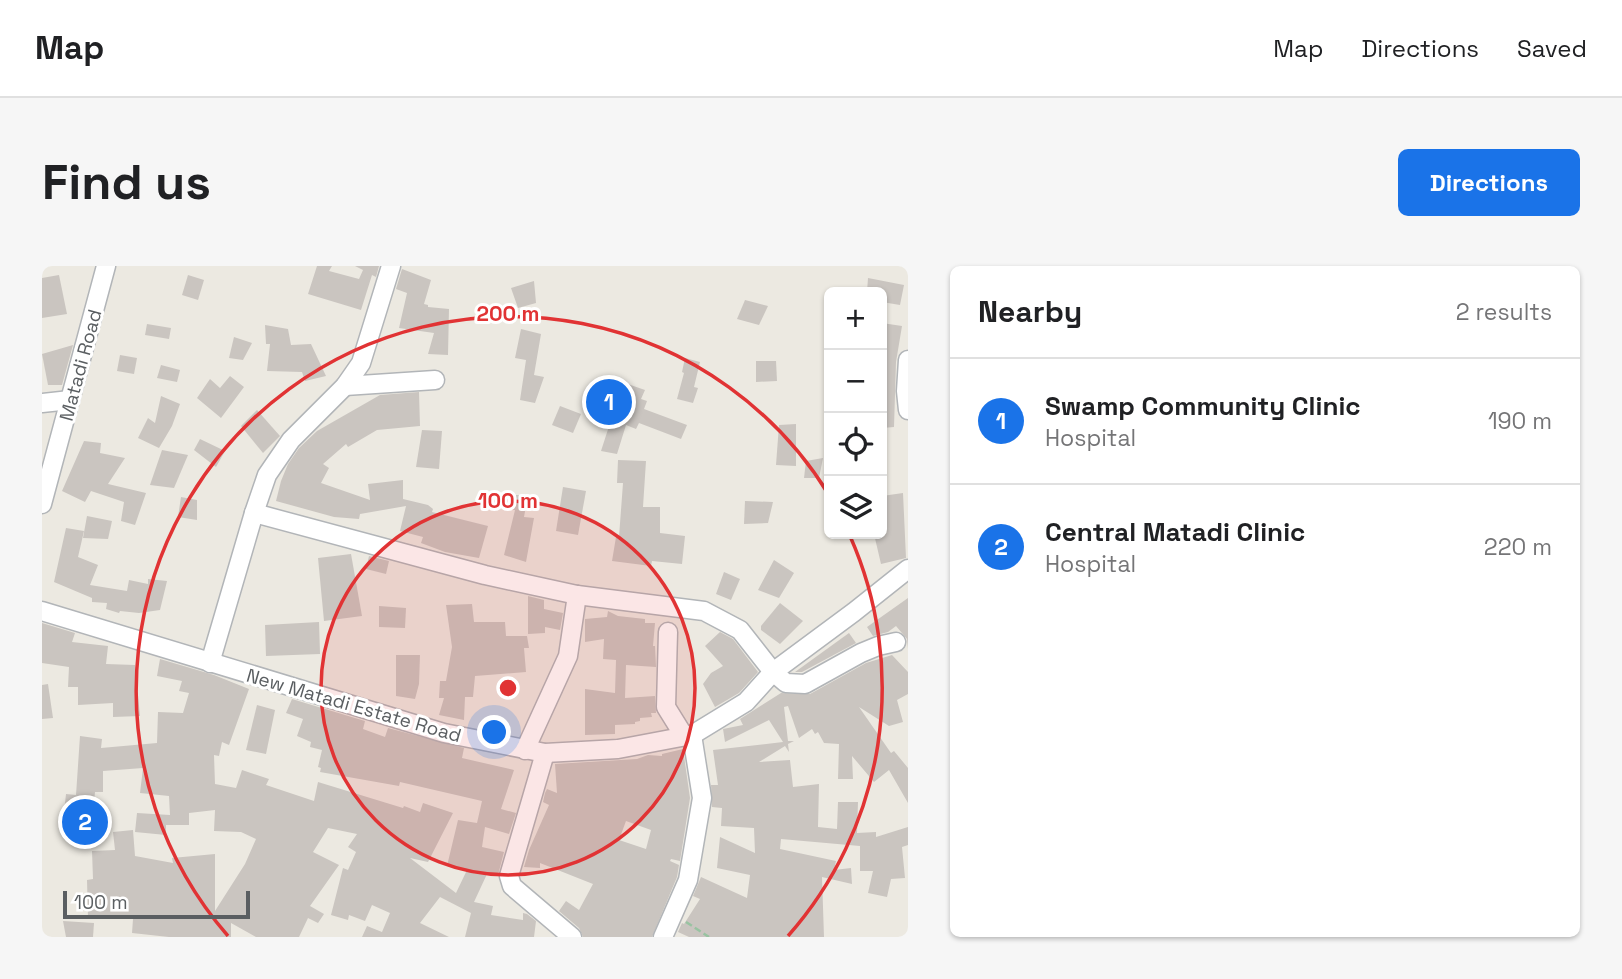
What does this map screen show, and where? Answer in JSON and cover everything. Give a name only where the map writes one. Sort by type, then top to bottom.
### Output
[{"type":"street","name":"Matadi Road","points":[[42,505],[106,266]]},
{"type":"street","points":[[210,663],[267,475],[291,440],[345,386],[360,363],[391,266]]},
{"type":"street","points":[[908,360],[908,410]]},
{"type":"street","points":[[345,386],[435,380]]},
{"type":"street","points":[[42,403],[70,400]]},
{"type":"street","points":[[254,513],[485,575],[577,595],[704,611],[740,631],[773,672],[786,683],[805,684],[861,653],[896,642]]},
{"type":"street","name":"New Matadi Estate Road","points":[[42,611],[444,733],[545,753],[618,749],[688,736],[746,702],[773,672],[908,569]]},
{"type":"street","points":[[525,750],[568,656],[577,595]]},
{"type":"street","points":[[663,937],[688,880],[702,798],[688,736],[666,707],[668,632]]},
{"type":"street","points":[[545,753],[509,876],[512,886],[572,937]]},
{"type":"path","points":[[674,914],[709,937]]},
{"type":"building","points":[[317,266],[332,266],[329,271],[359,279],[363,270],[355,266],[379,266],[376,277],[372,275],[361,310],[308,294]]},
{"type":"building","points":[[402,269],[431,280],[424,304],[428,307],[449,309],[448,355],[428,354],[434,333],[399,328],[407,293],[396,289]]},
{"type":"building","points":[[59,275],[67,314],[42,318],[42,278]]},
{"type":"building","points":[[188,275],[204,280],[198,300],[182,295]]},
{"type":"building","points":[[868,278],[904,285],[900,305],[887,303],[887,287],[867,287]]},
{"type":"building","points":[[534,281],[536,303],[518,308],[511,288]]},
{"type":"building","points":[[745,300],[768,306],[759,325],[737,319]]},
{"type":"building","points":[[147,324],[171,328],[169,339],[145,335]]},
{"type":"building","points":[[887,324],[902,326],[896,362],[894,427],[887,428]]},
{"type":"building","points":[[265,325],[288,329],[291,345],[311,344],[326,376],[305,381],[302,372],[267,371],[270,344],[266,344]]},
{"type":"building","points":[[521,329],[541,334],[534,375],[544,377],[535,403],[520,400],[526,360],[515,358]]},
{"type":"building","points":[[234,337],[252,343],[243,360],[229,358]]},
{"type":"building","points":[[73,345],[62,385],[48,385],[42,354]]},
{"type":"building","points":[[120,355],[137,358],[134,374],[117,371]]},
{"type":"building","points":[[685,358],[700,362],[694,387],[698,388],[693,403],[677,399]]},
{"type":"building","points":[[756,361],[776,361],[777,381],[756,382]]},
{"type":"building","points":[[161,365],[180,370],[177,382],[157,378]]},
{"type":"building","points":[[230,376],[244,387],[221,418],[197,398],[210,379],[220,388]]},
{"type":"building","points":[[622,382],[645,390],[641,399],[647,401],[644,409],[687,425],[681,439],[639,423],[636,429],[626,425],[617,454],[601,451],[611,420],[608,419]]},
{"type":"building","points":[[419,392],[420,426],[377,430],[348,447],[346,444],[323,464],[329,468],[321,483],[370,500],[368,484],[403,480],[403,499],[428,505],[433,509],[432,512],[488,526],[479,558],[445,552],[421,543],[423,537],[400,531],[406,506],[360,514],[359,519],[334,517],[276,501],[288,464],[299,448],[317,431],[380,395]]},
{"type":"building","points":[[161,396],[180,404],[172,426],[159,448],[138,438],[148,418],[155,423]]},
{"type":"building","points":[[560,406],[581,414],[573,433],[552,425]]},
{"type":"building","points":[[257,410],[280,436],[263,453],[241,426]]},
{"type":"building","points":[[796,424],[796,466],[776,465],[779,425]]},
{"type":"building","points":[[422,430],[442,431],[439,469],[416,467]]},
{"type":"building","points":[[200,439],[225,451],[216,467],[194,450]]},
{"type":"building","points":[[84,441],[101,443],[100,453],[125,458],[108,484],[146,493],[135,525],[121,521],[124,502],[91,491],[85,502],[62,491]]},
{"type":"building","points":[[162,450],[188,455],[174,488],[150,485]]},
{"type":"building","points":[[823,458],[819,478],[804,478],[806,461]]},
{"type":"building","points":[[618,460],[646,461],[643,507],[660,507],[660,533],[685,536],[682,564],[652,561],[651,566],[612,561],[616,537],[619,537],[623,483],[617,483]]},
{"type":"building","points":[[563,487],[586,491],[578,535],[556,531]]},
{"type":"building","points":[[903,493],[906,558],[881,564],[875,539],[887,539],[887,495]]},
{"type":"building","points":[[509,495],[528,495],[524,517],[534,518],[526,562],[504,555],[515,510],[508,510]]},
{"type":"building","points":[[181,497],[197,500],[197,520],[178,517]]},
{"type":"building","points":[[745,501],[773,502],[768,523],[744,524]]},
{"type":"building","points":[[87,516],[112,521],[108,539],[83,538]]},
{"type":"building","points":[[66,528],[84,531],[78,557],[98,565],[90,585],[127,591],[129,580],[148,584],[148,579],[167,581],[160,610],[119,613],[106,609],[107,603],[92,602],[92,598],[54,582]]},
{"type":"building","points":[[351,554],[362,616],[324,621],[318,558]]},
{"type":"building","points":[[369,556],[389,561],[386,574],[366,569]]},
{"type":"building","points":[[774,560],[794,573],[779,598],[758,590]]},
{"type":"building","points":[[724,572],[740,579],[731,600],[716,594]]},
{"type":"building","points":[[528,596],[544,600],[544,609],[563,613],[560,630],[545,627],[545,633],[528,634]]},
{"type":"building","points":[[908,598],[908,649],[907,639],[896,626],[888,632],[873,636],[867,627]]},
{"type":"building","points":[[780,603],[803,621],[780,644],[761,630],[761,626]]},
{"type":"building","points":[[472,604],[474,622],[505,622],[506,636],[527,636],[529,648],[524,648],[526,672],[475,676],[473,697],[465,697],[464,720],[439,715],[444,698],[439,698],[440,681],[446,681],[452,647],[446,605]]},
{"type":"building","points":[[379,606],[406,608],[405,628],[379,627]]},
{"type":"building","points":[[608,611],[618,616],[645,619],[645,623],[655,623],[653,646],[656,667],[626,665],[625,698],[655,696],[656,713],[651,713],[652,717],[640,718],[635,724],[615,725],[615,734],[585,735],[585,689],[615,693],[616,660],[603,659],[604,639],[585,642],[585,619],[607,617]]},
{"type":"building","points":[[319,622],[320,654],[266,656],[265,625]]},
{"type":"building","points":[[42,623],[75,633],[72,642],[108,646],[106,664],[135,665],[140,716],[113,717],[113,703],[78,705],[78,687],[68,687],[69,667],[42,663]]},
{"type":"building","points":[[720,632],[733,639],[758,672],[739,693],[715,707],[703,684],[711,673],[723,666],[705,646]]},
{"type":"building","points":[[849,633],[856,643],[802,672],[795,672]]},
{"type":"building","points":[[396,655],[420,655],[419,684],[415,699],[396,696]]},
{"type":"building","points":[[892,655],[908,672],[908,694],[897,700],[903,722],[889,726],[859,707],[891,753],[894,751],[908,768],[908,803],[889,770],[874,782],[852,756],[853,779],[838,779],[839,744],[824,743],[818,732],[815,734],[812,729],[799,738],[788,706],[784,707],[788,741],[794,741],[788,744],[789,752],[785,746],[759,762],[790,760],[793,787],[819,784],[818,827],[837,829],[838,802],[858,802],[857,833],[876,832],[876,837],[908,827],[908,845],[902,847],[905,878],[891,879],[887,897],[868,893],[873,871],[860,871],[860,846],[781,839],[780,849],[836,861],[834,870],[851,868],[852,884],[822,877],[824,937],[689,937],[678,932],[700,899],[693,896],[701,877],[747,898],[750,875],[717,868],[720,837],[755,853],[754,828],[721,826],[722,808],[712,807],[711,785],[718,785],[713,750],[783,742],[769,720],[725,742],[723,729],[743,725],[740,719],[781,693],[810,694],[866,663]]},
{"type":"building","points":[[160,659],[249,689],[229,745],[222,742],[219,756],[214,755],[215,784],[236,788],[242,770],[269,779],[266,785],[314,801],[318,782],[420,812],[423,803],[453,813],[428,862],[410,858],[456,893],[467,870],[447,866],[458,820],[477,823],[482,801],[400,782],[399,786],[320,772],[321,768],[318,767],[322,750],[310,747],[311,742],[297,736],[303,719],[286,713],[292,699],[365,721],[363,729],[385,737],[388,728],[464,748],[462,758],[514,770],[501,809],[516,813],[509,834],[485,827],[482,847],[504,852],[498,875],[487,874],[474,902],[493,906],[491,915],[523,920],[523,913],[527,914],[536,921],[534,937],[465,937],[471,913],[440,897],[420,923],[449,937],[362,937],[367,926],[382,932],[390,913],[372,905],[365,921],[349,915],[348,920],[331,915],[343,868],[348,870],[356,852],[348,847],[357,834],[328,828],[313,852],[339,865],[310,906],[324,914],[318,923],[308,918],[299,937],[256,937],[231,923],[231,937],[169,937],[132,933],[133,919],[88,918],[87,880],[93,879],[92,851],[115,850],[113,832],[133,830],[135,856],[173,863],[172,858],[215,854],[215,911],[245,864],[256,839],[241,832],[214,831],[215,810],[189,813],[189,825],[166,825],[166,835],[135,832],[137,813],[170,815],[169,796],[140,793],[143,768],[103,771],[103,792],[95,792],[92,824],[63,821],[66,794],[76,795],[80,736],[102,739],[101,748],[157,743],[158,712],[183,713],[189,693],[179,691],[182,681],[157,676]]},
{"type":"building","points":[[48,684],[53,718],[42,719],[42,685]]},
{"type":"building","points":[[257,705],[275,710],[266,754],[246,750]]},
{"type":"building","points":[[683,749],[690,798],[680,861],[670,861],[679,865],[677,877],[652,937],[583,937],[579,928],[559,911],[566,901],[579,910],[593,884],[540,863],[540,868],[524,867],[549,805],[543,802],[545,793],[547,789],[557,793],[555,764],[637,759]],"holes":[[[626,821],[651,830],[646,849],[619,840]]]},
{"type":"building","points":[[63,921],[94,923],[93,937],[66,937]]},
{"type":"place","name":"Swamp Community Clinic","points":[[609,402]]},
{"type":"place","name":"Central Matadi Clinic","points":[[85,822]]}]
